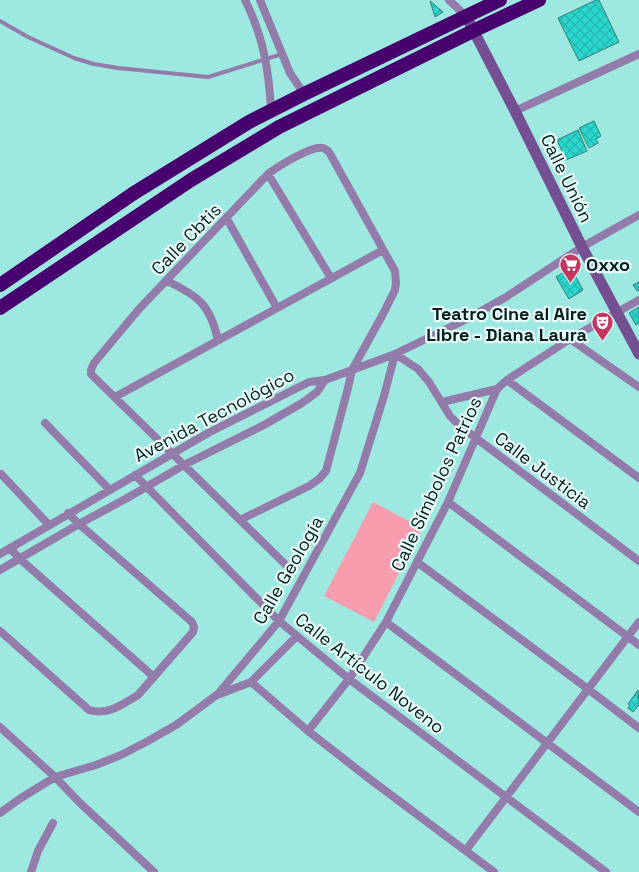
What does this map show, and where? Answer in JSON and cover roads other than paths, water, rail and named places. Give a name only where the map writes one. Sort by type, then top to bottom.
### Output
[{"type":"highway","points":[[0,285],[134,193],[271,110],[500,0]]},
{"type":"highway","points":[[0,308],[147,209],[279,127],[539,0]]},
{"type":"highway","points":[[134,193],[147,209]]},
{"type":"street","points":[[245,0],[258,30],[266,59],[271,110]]},
{"type":"street","points":[[260,0],[290,73],[304,94]]},
{"type":"street","points":[[449,0],[466,16]]},
{"type":"street","name":"Calle Unión","points":[[466,16],[475,30],[582,247],[639,354]]},
{"type":"street","points":[[515,111],[639,54]]},
{"type":"street","name":"Calle Cbtis","points":[[115,397],[91,374],[94,363],[139,309],[268,174],[308,150],[323,148],[329,152],[383,250]]},
{"type":"street","points":[[268,174],[331,278]]},
{"type":"street","points":[[325,380],[395,354],[453,326],[506,297],[582,247],[639,215]]},
{"type":"street","points":[[226,219],[276,308]]},
{"type":"street","points":[[240,520],[308,486],[323,476],[326,471],[352,370],[395,290],[395,271],[383,250],[115,397],[286,566]]},
{"type":"street","points":[[167,281],[186,290],[206,308],[214,324],[218,340]]},
{"type":"street","name":"Calle Símbolos Patrios","points":[[308,731],[349,679],[386,622],[448,502],[497,389],[507,380],[570,339],[639,300]]},
{"type":"street","points":[[570,339],[639,387]]},
{"type":"street","name":"Calle Justicia","points":[[395,354],[418,369],[429,382],[450,416],[460,426],[639,561]]},
{"type":"street","name":"Calle Geología","points":[[0,813],[20,798],[55,777],[96,765],[148,741],[176,725],[218,694],[279,621],[360,473],[395,354]]},
{"type":"street","name":"Avenida Tecnológico","points":[[0,554],[208,433],[295,388],[309,382],[325,380]]},
{"type":"street","name":"Avenida Tecnológico","points":[[0,570],[79,524],[302,403],[317,392],[325,380]]},
{"type":"street","points":[[507,380],[639,478]]},
{"type":"street","points":[[442,402],[497,389]]},
{"type":"street","points":[[46,424],[110,490]]},
{"type":"street","points":[[2,474],[49,525]]},
{"type":"street","name":"Calle Artículo Noveno","points":[[135,475],[279,621],[349,679],[606,872]]},
{"type":"street","points":[[448,502],[639,646]]},
{"type":"street","points":[[0,631],[89,710],[96,712],[103,712],[138,695],[193,632],[192,622],[68,514]]},
{"type":"street","points":[[10,548],[20,559],[154,677]]},
{"type":"street","points":[[417,562],[639,728]]},
{"type":"street","points":[[386,622],[639,812]]},
{"type":"street","points":[[466,850],[639,622]]},
{"type":"street","points":[[218,694],[251,682],[297,636]]},
{"type":"street","points":[[251,682],[308,731],[494,872]]},
{"type":"street","points":[[0,727],[154,872]]},
{"type":"street","points":[[31,872],[38,851],[53,823]]},
{"type":"lane","points":[[0,21],[52,48],[107,67],[208,77],[282,54]]},
{"type":"place","name":"Oxxo","points":[[570,283]]},
{"type":"place","name":"Teatro Cine al Aire Libre - Diana Laura","points":[[603,342]]}]
